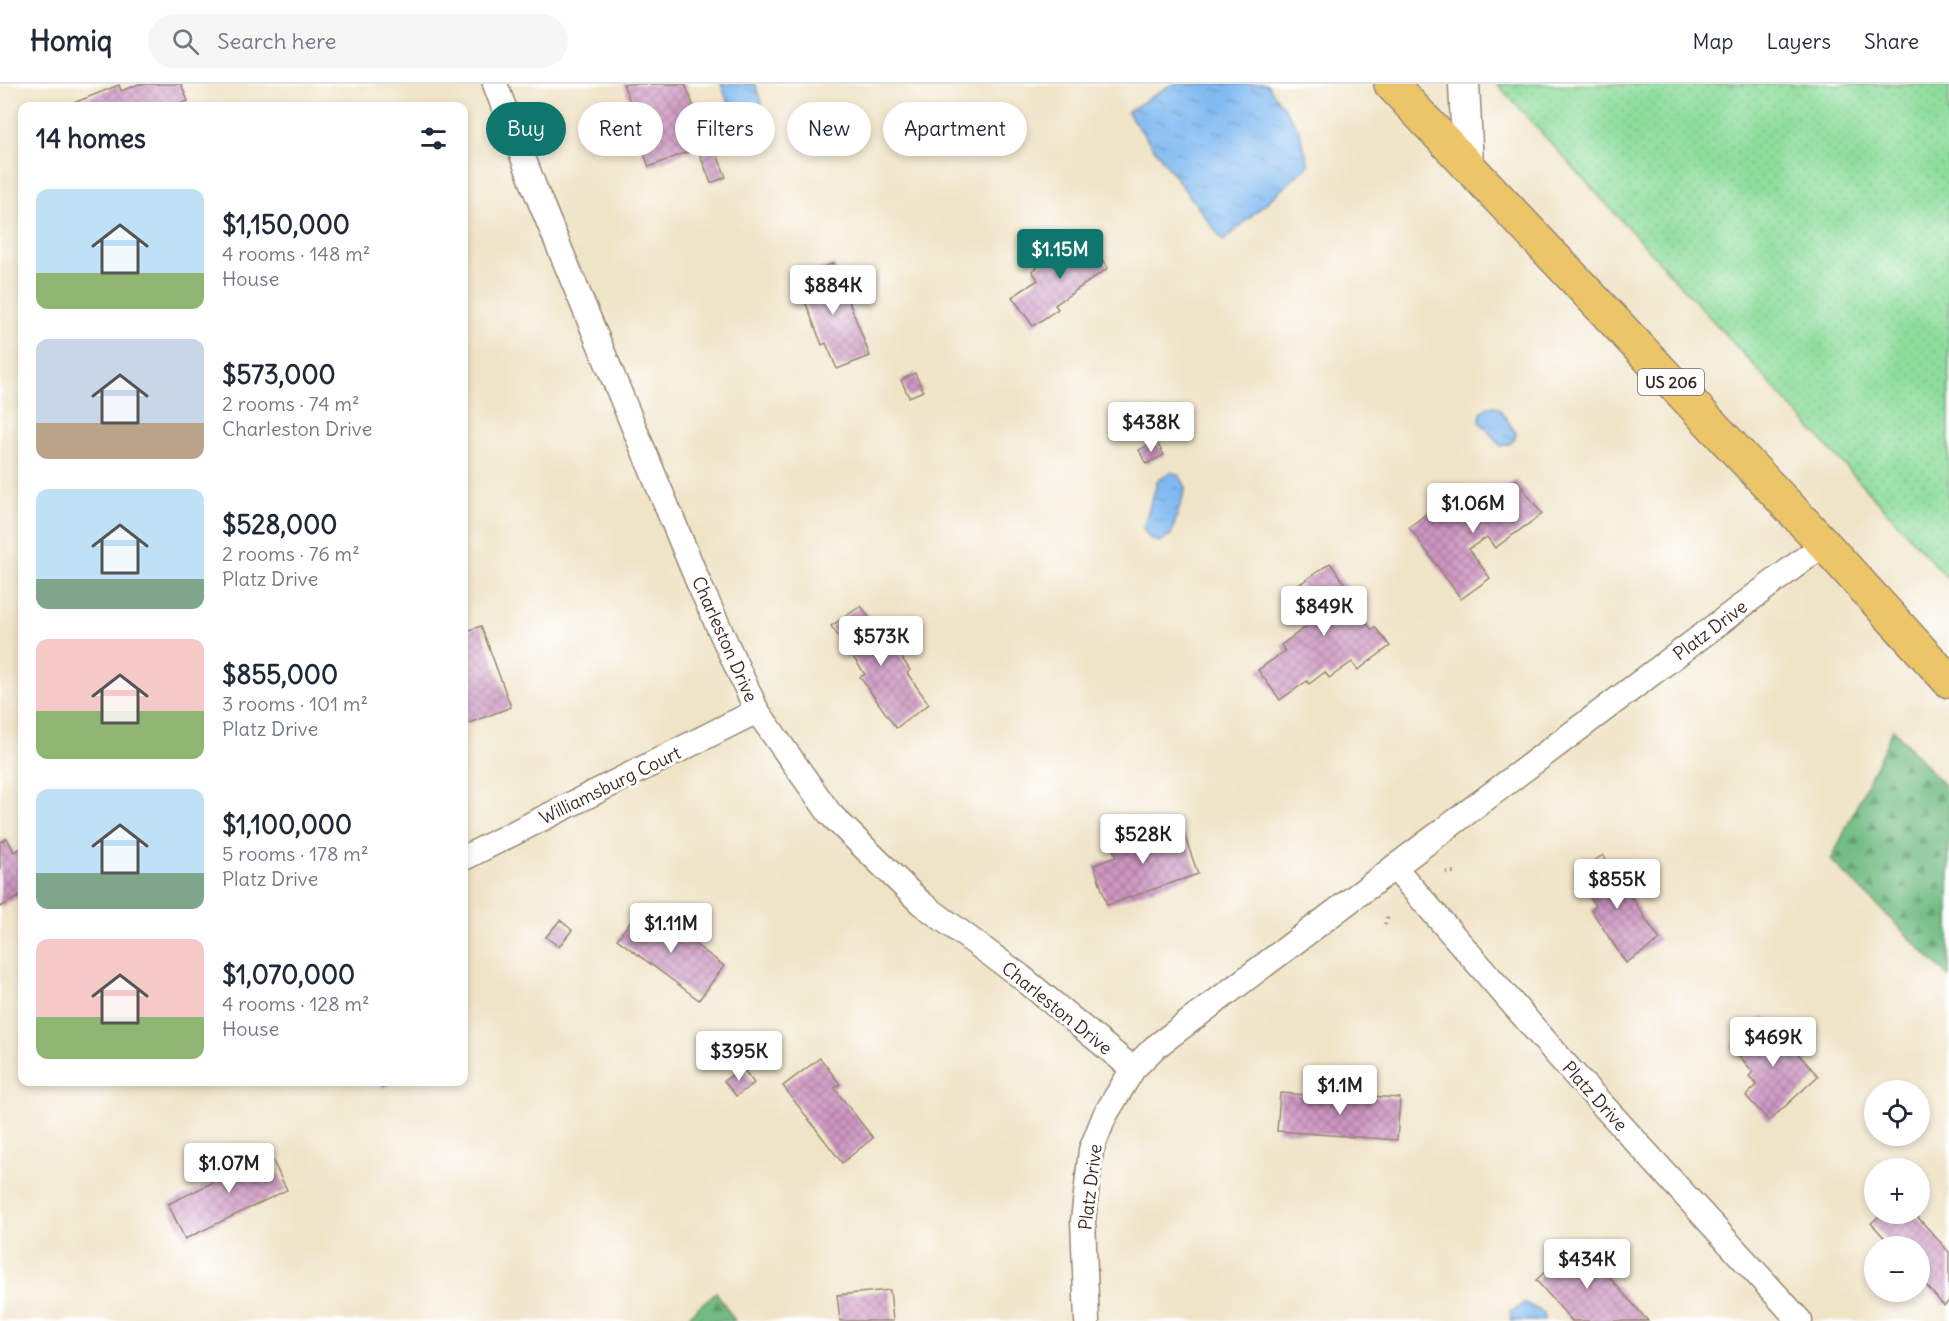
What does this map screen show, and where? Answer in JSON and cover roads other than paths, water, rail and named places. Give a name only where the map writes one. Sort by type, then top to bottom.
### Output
[{"type":"highway","name":"US 206","points":[[1391,84],[1824,544],[1949,681]]},
{"type":"street","name":"Charleston Drive","points":[[495,84],[537,194],[699,584],[757,711],[830,814],[921,903],[1020,976],[1133,1069]]},
{"type":"street","points":[[1464,84],[1468,167]]},
{"type":"street","name":"Platz Drive","points":[[1088,1321],[1083,1221],[1091,1150],[1105,1115],[1133,1069],[1154,1048],[1824,544]]},
{"type":"street","name":"Williamsburg Court","points":[[468,856],[757,711]]},
{"type":"street","name":"Platz Drive","points":[[1394,867],[1566,1065],[1800,1321]]},
{"type":"water","points":[[721,84],[755,84],[761,102],[728,102]]},
{"type":"water","points":[[1172,84],[1267,84],[1299,130],[1309,165],[1223,241],[1127,112]]},
{"type":"water","points":[[1493,406],[1498,407],[1516,433],[1511,443],[1501,446],[1480,422],[1481,412]]},
{"type":"water","points":[[1170,472],[1179,475],[1186,487],[1171,535],[1160,542],[1149,538],[1143,528],[1158,480]]},
{"type":"water","points":[[1524,1302],[1544,1313],[1544,1321],[1511,1321],[1510,1312]]}]
